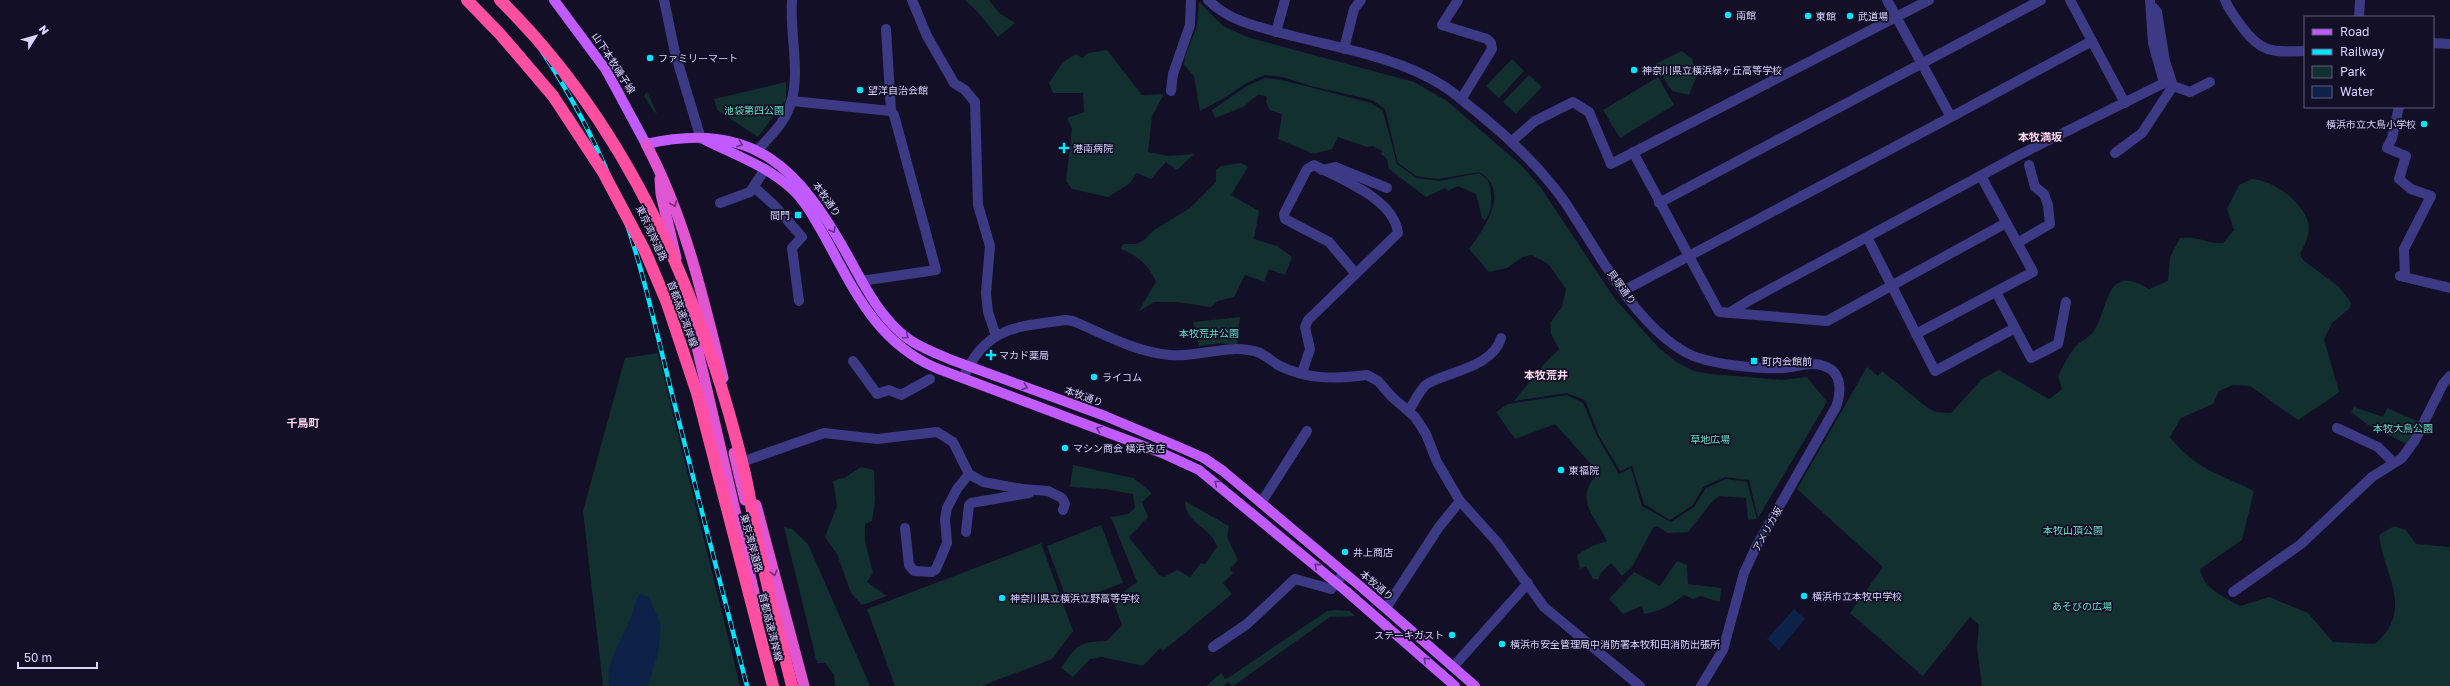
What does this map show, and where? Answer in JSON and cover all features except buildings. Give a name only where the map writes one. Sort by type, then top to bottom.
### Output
[{"type":"highway","name":"首都高速湾岸線","points":[[467,0],[530,68],[570,121],[603,172],[645,251],[667,303],[697,393],[773,686]]},
{"type":"highway","name":"東京湾岸道路","points":[[472,0],[507,36],[544,80],[578,128],[615,185],[642,237],[682,335],[738,537],[773,686]]},
{"type":"highway","name":"東京湾岸道路","points":[[497,0],[537,39],[594,115],[637,188],[676,266],[696,318],[729,433],[788,686]]},
{"type":"highway","name":"首都高速湾岸線","points":[[500,0],[538,38],[597,116],[649,204],[678,266],[702,329],[745,474],[760,552],[792,686]]},
{"type":"highway","name":"東京湾岸道路","points":[[646,144],[659,168],[684,229],[700,283],[744,462],[804,686]]},
{"type":"highway","name":"東京湾岸道路","points":[[659,168],[661,194],[758,607],[773,686]]},
{"type":"main road","name":"山下本牧磯子線","points":[[554,0],[606,70],[646,144]]},
{"type":"main road","name":"本牧通り","points":[[646,144],[676,138],[725,139],[757,151],[792,175],[807,191],[831,224],[875,304],[902,334],[929,351],[1105,416],[1204,458],[1223,471],[1386,608],[1475,686]]},
{"type":"main road","name":"本牧通り","points":[[701,138],[745,157],[765,169],[788,186],[802,200],[814,218],[854,292],[882,329],[904,350],[932,366],[1162,453],[1199,470],[1337,583],[1373,620],[1455,686]]},
{"type":"street","points":[[664,0],[675,53],[701,138]]},
{"type":"street","points":[[757,151],[785,117],[792,102],[795,70],[792,0]]},
{"type":"street","points":[[912,0],[927,36],[954,83],[965,90],[975,102],[978,205],[990,246],[986,293],[988,312],[996,336]]},
{"type":"street","points":[[1171,91],[1173,74],[1190,25],[1191,0]]},
{"type":"street","name":"貝塚通り","points":[[1208,0],[1230,17],[1276,32],[1388,60],[1418,71],[1462,98],[1512,141],[1529,158],[1561,198],[1623,291],[1654,327],[1687,353],[1709,361],[1744,365],[1784,368],[1820,365],[1831,369],[1837,377]]},
{"type":"street","points":[[1276,32],[1285,0]]},
{"type":"street","points":[[1344,49],[1354,9],[1361,0]]},
{"type":"street","points":[[1458,0],[1442,25],[1487,39],[1491,43],[1492,49],[1462,98]]},
{"type":"street","points":[[1887,0],[1950,117]]},
{"type":"street","points":[[1512,141],[1535,121],[1573,102],[1589,112],[1611,164],[1929,0]]},
{"type":"street","points":[[1659,203],[2041,0]]},
{"type":"street","points":[[2070,0],[2125,102]]},
{"type":"street","points":[[2225,0],[2229,10],[2258,46],[2278,52],[2304,51]]},
{"type":"street","points":[[2359,16],[2360,0]]},
{"type":"street","points":[[2150,2],[2157,12],[2165,61],[2173,86]]},
{"type":"street","points":[[1729,313],[1750,300],[1981,176],[2025,159],[2125,102],[2164,83],[2153,43],[2150,2]]},
{"type":"street","points":[[861,281],[936,270],[894,115],[891,111],[886,29]]},
{"type":"street","points":[[1623,291],[2092,41]]},
{"type":"street","points":[[2434,43],[2450,44]]},
{"type":"street","points":[[2173,86],[2190,92],[2210,82]]},
{"type":"street","points":[[2115,153],[2142,133],[2173,86]]},
{"type":"street","points":[[792,102],[891,111]]},
{"type":"street","points":[[2399,108],[2392,138],[2387,148],[2406,156],[2399,179],[2411,189],[2431,196],[2404,249],[2402,277],[2450,288]]},
{"type":"street","points":[[1633,152],[1718,312],[1827,321],[2006,223]]},
{"type":"street","points":[[2017,243],[2050,224],[2048,205],[2044,194],[2036,187],[2025,159]]},
{"type":"street","points":[[1302,373],[1310,349],[1305,327],[1308,320],[1356,274],[1398,233],[1397,224],[1371,194],[1314,165],[1307,169],[1284,214],[1285,219],[1329,242],[1356,274]]},
{"type":"street","points":[[1322,170],[1335,167],[1387,188]]},
{"type":"street","points":[[720,203],[750,192],[765,169]]},
{"type":"street","points":[[1916,334],[2033,272],[1981,176]]},
{"type":"street","points":[[754,187],[774,205],[802,237],[792,248],[799,301]]},
{"type":"street","points":[[1867,237],[1935,371],[2015,328]]},
{"type":"street","points":[[1996,292],[2031,358],[2058,344],[2066,302]]},
{"type":"street","points":[[963,378],[968,366],[976,354],[996,336],[1006,330],[1032,325],[1073,321],[1102,335],[1146,350],[1170,355],[1231,348],[1260,353],[1279,365],[1302,373],[1341,379],[1366,375],[1378,381],[1391,396],[1409,410],[1426,434],[1437,462],[1460,500],[1497,542],[1544,607],[1640,686]]},
{"type":"street","points":[[1409,410],[1426,385],[1478,362],[1498,347],[1501,338]]},
{"type":"street","points":[[853,361],[876,394],[889,390],[895,395],[901,395],[930,379]]},
{"type":"street","points":[[2233,592],[2301,544],[2372,477],[2408,451],[2440,389],[2450,376]]},
{"type":"street","name":"アメリカ坂","points":[[1701,686],[1723,650],[1742,580],[1756,548],[1836,407],[1840,395],[1837,377]]},
{"type":"street","points":[[2337,428],[2378,447],[2393,462]]},
{"type":"street","points":[[1261,504],[1307,431]]},
{"type":"street","points":[[726,467],[824,433],[878,439],[937,432],[952,442],[970,474],[983,482],[1002,486],[1048,491],[1062,498],[1064,504],[1062,510]]},
{"type":"street","points":[[904,528],[909,565],[914,571],[932,572],[936,569],[947,543],[945,519],[947,508],[957,489],[970,474]]},
{"type":"street","points":[[966,532],[969,506],[971,503],[1048,491]]},
{"type":"street","points":[[1386,608],[1439,527],[1460,500]]},
{"type":"street","points":[[1213,647],[1247,624],[1295,579],[1331,589],[1344,573]]},
{"type":"street","points":[[1453,667],[1528,583]]},
{"type":"green space","points":[[965,0],[989,0],[999,13],[1015,23],[998,37],[977,11]]},
{"type":"green space","name":"草地広場","points":[[1199,2],[1223,26],[1247,37],[1414,82],[1447,101],[1522,166],[1541,188],[1615,299],[1659,348],[1676,362],[1694,371],[1711,374],[1782,380],[1807,377],[1827,402],[1758,518],[1749,480],[1725,477],[1703,487],[1693,505],[1670,520],[1644,504],[1632,466],[1620,471],[1599,436],[1585,400],[1567,393],[1514,401],[1544,364],[1559,349],[1551,334],[1550,323],[1562,307],[1566,289],[1548,264],[1532,255],[1523,257],[1507,268],[1489,272],[1469,249],[1482,231],[1492,209],[1494,199],[1493,189],[1488,180],[1479,172],[1438,179],[1416,176],[1398,163],[1385,109],[1372,100],[1311,86],[1282,77],[1265,75],[1245,84],[1226,97],[1200,111],[1194,76],[1184,65],[1185,56],[1197,26]]},
{"type":"green space","points":[[1107,50],[1142,95],[1164,94],[1152,116],[1148,152],[1169,156],[1194,154],[1177,170],[1166,162],[1151,179],[1137,173],[1129,184],[1108,197],[1072,189],[1066,181],[1072,129],[1067,118],[1084,112],[1083,93],[1053,93],[1049,83],[1063,62],[1076,54],[1082,58],[1088,53]]},
{"type":"green space","points":[[1682,51],[1692,59],[1697,75],[1689,95],[1672,91],[1655,64]]},
{"type":"green space","points":[[1512,59],[1524,71],[1499,98],[1486,86]]},
{"type":"green space","points":[[1529,75],[1542,87],[1516,114],[1503,102]]},
{"type":"green space","points":[[1658,77],[1674,105],[1620,138],[1603,110]]},
{"type":"green space","points":[[1265,78],[1282,80],[1371,103],[1383,111],[1397,164],[1417,178],[1439,181],[1479,173],[1487,179],[1491,194],[1491,206],[1488,216],[1485,220],[1482,218],[1476,194],[1458,186],[1448,191],[1445,188],[1426,197],[1389,169],[1387,159],[1381,154],[1382,151],[1373,146],[1367,147],[1338,137],[1332,149],[1314,154],[1278,139],[1282,114],[1270,110],[1266,102],[1267,97],[1259,94],[1243,107],[1215,118],[1212,110],[1247,86]]},
{"type":"green space","name":"池袋第四公園","points":[[786,82],[786,100],[758,137],[717,110],[714,99]]},
{"type":"green space","points":[[647,92],[657,113],[654,112],[644,96]]},
{"type":"green space","points":[[1241,163],[1248,167],[1231,195],[1259,211],[1254,239],[1277,246],[1292,257],[1285,275],[1269,269],[1264,282],[1245,275],[1234,297],[1218,301],[1211,307],[1177,302],[1154,302],[1138,312],[1156,282],[1150,271],[1138,258],[1121,249],[1123,244],[1136,244],[1144,240],[1154,230],[1190,208],[1216,182],[1216,170],[1221,166]]},
{"type":"green space","name":"本牧山頂公園","points":[[2252,179],[2269,183],[2286,193],[2300,207],[2305,214],[2309,226],[2307,239],[2300,254],[2303,260],[2339,287],[2351,303],[2350,308],[2332,323],[2324,339],[2339,392],[2334,396],[2298,420],[2250,386],[2233,385],[2219,391],[2213,404],[2181,418],[2170,437],[2189,457],[2208,470],[2254,491],[2242,540],[2200,569],[2202,576],[2205,582],[2216,592],[2240,606],[2269,597],[2308,613],[2333,642],[2375,644],[2387,631],[2393,618],[2395,605],[2394,592],[2379,535],[2394,526],[2406,530],[2416,544],[2450,547],[2450,686],[1982,686],[1977,647],[1979,625],[1970,617],[1923,676],[1850,613],[1883,567],[1797,489],[1867,367],[1878,376],[1882,371],[1928,408],[1936,412],[1951,413],[1982,379],[1999,370],[2049,399],[2062,389],[2058,376],[2075,347],[2090,336],[2094,331],[2106,300],[2116,284],[2124,281],[2135,282],[2149,289],[2168,281],[2170,257],[2180,238],[2186,237],[2223,243],[2234,230],[2227,209],[2239,185]]},
{"type":"green space","name":"本牧荒井公園","points":[[1240,317],[1237,345],[1221,343],[1199,346],[1193,322]]},
{"type":"green space","points":[[658,353],[740,686],[603,686],[583,511],[625,358]]},
{"type":"green space","points":[[1567,395],[1583,403],[1597,436],[1619,474],[1631,468],[1642,506],[1671,522],[1694,507],[1706,488],[1726,479],[1747,482],[1757,519],[1748,520],[1746,498],[1719,496],[1711,503],[1688,532],[1668,533],[1657,526],[1653,528],[1632,567],[1622,576],[1611,563],[1600,574],[1599,579],[1593,579],[1586,566],[1580,569],[1577,555],[1592,546],[1607,541],[1588,507],[1587,499],[1587,491],[1591,482],[1599,473],[1555,424],[1515,439],[1496,412],[1508,404]]},
{"type":"green space","name":"本牧大鳥公園","points":[[2354,407],[2383,417],[2387,408],[2419,422],[2407,444],[2368,425],[2351,412]]},
{"type":"green space","points":[[1073,465],[1133,478],[1152,493],[1142,502],[1148,517],[1129,537],[1159,575],[1164,577],[1177,570],[1190,577],[1201,563],[1205,564],[1217,547],[1210,535],[1189,515],[1186,509],[1185,501],[1229,526],[1227,537],[1238,560],[1230,569],[1233,573],[1223,583],[1232,594],[1163,651],[1160,648],[1143,666],[1102,657],[1090,659],[1073,677],[1061,668],[1075,649],[1090,642],[1107,641],[1122,625],[1114,603],[1118,596],[1137,582],[1111,517],[1128,514],[1135,508],[1133,494],[1105,489],[1070,487]]},
{"type":"green space","points":[[861,467],[874,470],[875,500],[872,521],[865,524],[865,541],[873,573],[867,582],[887,596],[862,605],[851,593],[837,554],[825,537],[837,506],[833,481],[846,477]]},
{"type":"green space","points":[[1101,525],[1123,583],[1068,603],[1047,546]]},
{"type":"green space","points":[[784,527],[792,529],[808,544],[870,686],[835,686],[834,675],[825,663],[817,663]]},
{"type":"green space","name":"神奈川県立横浜立野高等学校","points":[[1041,543],[1073,631],[1052,659],[982,686],[895,686],[867,609]]},
{"type":"green space","points":[[1677,561],[1687,565],[1688,584],[1721,588],[1720,602],[1700,596],[1693,599],[1684,595],[1660,610],[1644,614],[1642,606],[1623,614],[1609,599],[1634,572],[1660,586]]},
{"type":"green space","points":[[1327,611],[1350,611],[1355,616],[1330,617],[1233,686],[1228,682],[1223,686],[1206,686],[1221,673],[1225,679],[1231,676]]},
{"type":"water","points":[[640,594],[649,597],[661,625],[658,653],[648,686],[610,686],[609,669],[615,651],[628,625],[635,602]]},
{"type":"water","points":[[1794,609],[1805,619],[1779,650],[1767,639]]},
{"type":"railway","points":[[506,0],[534,39],[572,100],[604,164],[625,219],[650,304],[747,686]]},
{"type":"place","name":"南館","points":[[1728,15]]},
{"type":"place","name":"東館","points":[[1808,16]]},
{"type":"place","name":"武道場","points":[[1850,16]]},
{"type":"place","name":"ファミリーマート","points":[[650,58]]},
{"type":"place","name":"神奈川県立横浜緑ヶ丘高等学校","points":[[1634,70]]},
{"type":"place","name":"望洋自治会館","points":[[860,90]]},
{"type":"place","name":"横浜市立大鳥小学校","points":[[2424,124]]},
{"type":"place","name":"港南病院","points":[[1064,148]]},
{"type":"place","name":"間門","points":[[798,215]]},
{"type":"place","name":"マカド薬局","points":[[991,355]]},
{"type":"place","name":"町内会館前","points":[[1754,361]]},
{"type":"place","name":"ライコム","points":[[1094,377]]},
{"type":"place","name":"マシン商会 横浜支店","points":[[1065,448]]},
{"type":"place","name":"東福院","points":[[1561,470]]},
{"type":"place","name":"井上商店","points":[[1345,552]]},
{"type":"place","name":"横浜市立本牧中学校","points":[[1804,596]]},
{"type":"place","name":"神奈川県立横浜立野高等学校","points":[[1002,598]]},
{"type":"place","name":"ステーキガスト","points":[[1452,635]]},
{"type":"place","name":"横浜市安全管理局中消防署本牧和田消防出張所","points":[[1502,644]]},
{"type":"district","name":"本牧満坂","points":[[2040,136]]},
{"type":"district","name":"本牧荒井","points":[[1546,374]]},
{"type":"district","name":"千鳥町","points":[[303,422]]},
{"type":"park label","name":"あそびの広場","points":[[2082,606]]}]
